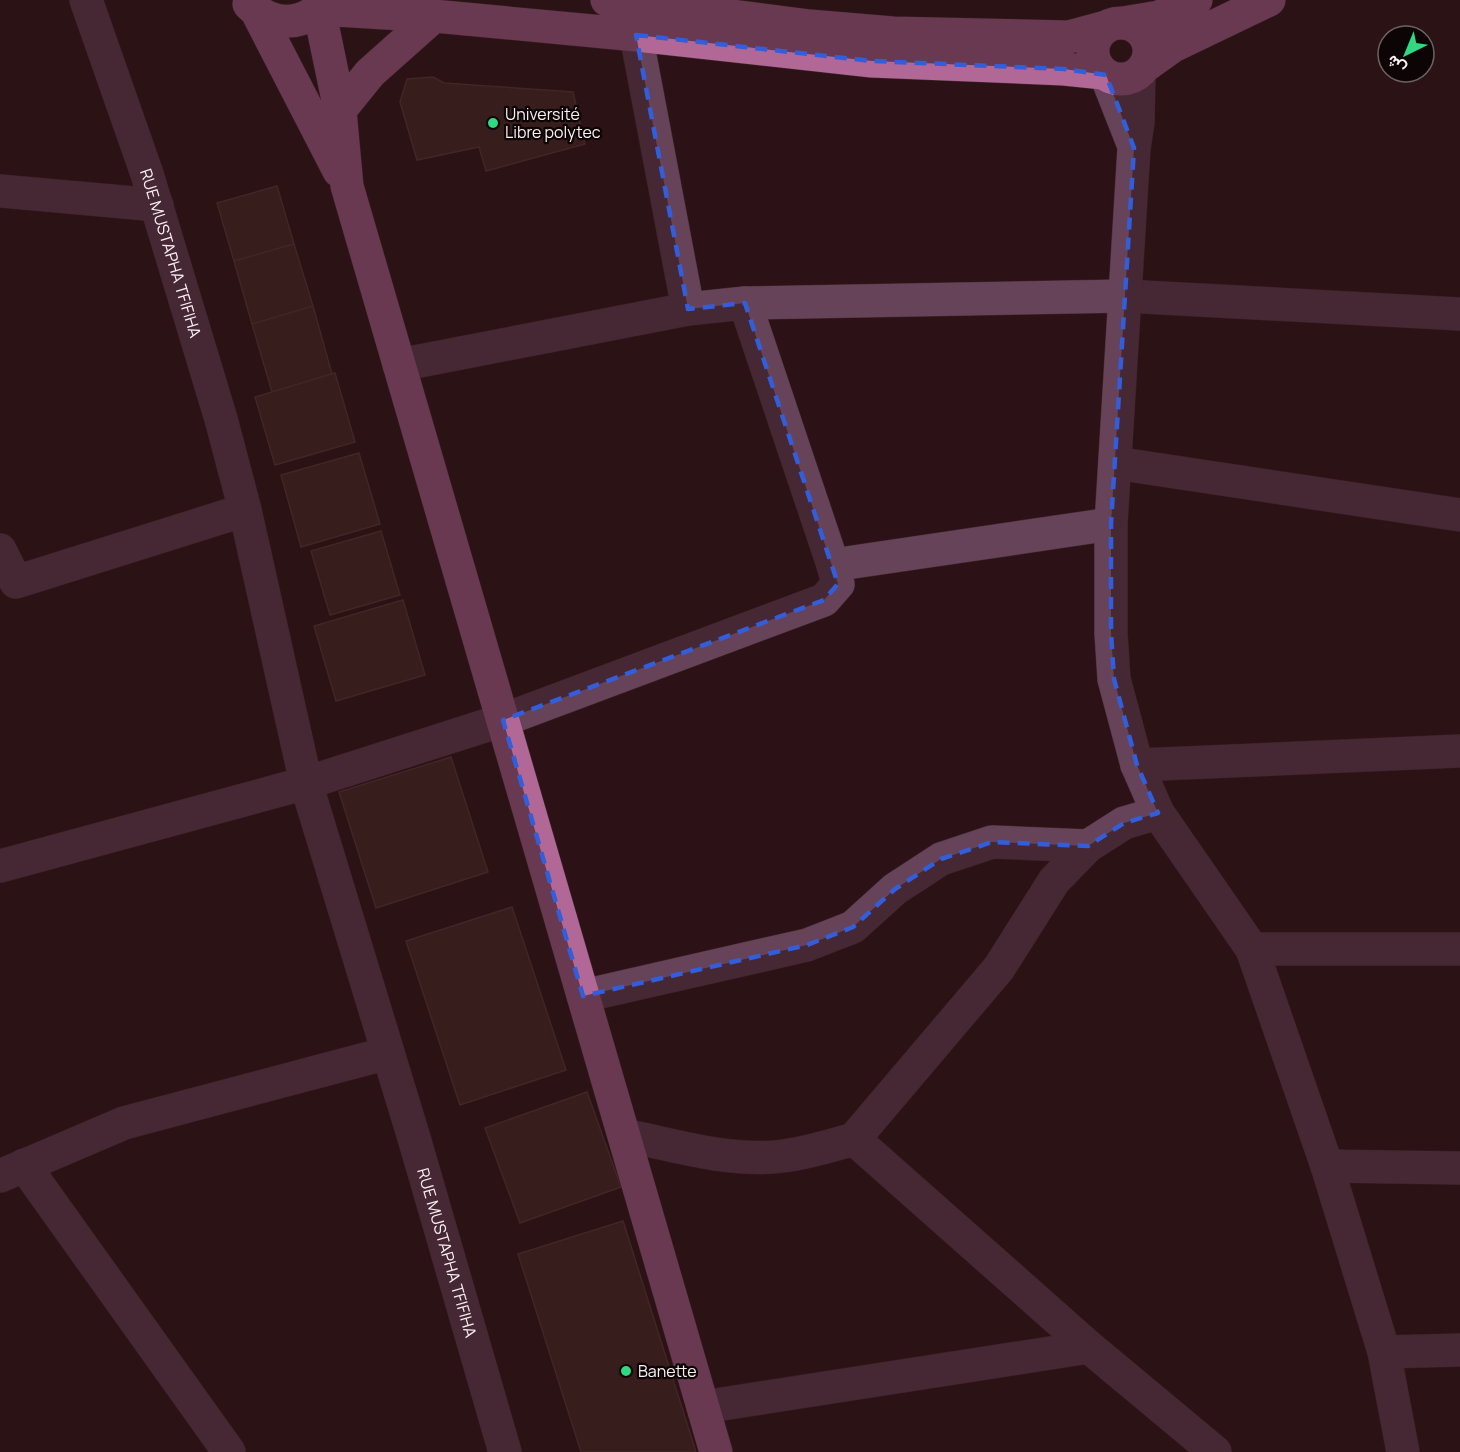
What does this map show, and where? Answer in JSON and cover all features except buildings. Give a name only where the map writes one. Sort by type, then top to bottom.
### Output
[{"type":"main road","points":[[622,1],[810,26],[893,33],[1068,37],[1159,17],[1196,0]]},
{"type":"main road","points":[[248,4],[282,22],[308,17],[323,5],[636,35],[872,61],[1064,69],[1129,79],[1173,46],[1269,0]]},
{"type":"main road","points":[[248,4],[347,186]]},
{"type":"main road","points":[[323,5],[340,110],[347,186],[716,1452]]},
{"type":"main road","points":[[340,110],[370,73],[434,16]]},
{"type":"main road","points":[[1104,74],[1094,58],[1093,49],[1095,41],[1115,25],[1132,26],[1146,38],[1149,47],[1142,69]]},
{"type":"street","name":"RUE MUSTAPHA TFIFIHA","points":[[86,0],[157,205],[245,510],[306,783],[505,1452]]},
{"type":"street","points":[[636,35],[688,309]]},
{"type":"street","points":[[1142,69],[1134,148],[1111,524],[1111,633],[1114,679],[1137,765],[1158,813],[1252,949],[1327,1166],[1384,1352],[1403,1452]]},
{"type":"street","points":[[1104,74],[1122,111],[1134,148]]},
{"type":"street","points":[[0,191],[157,205]]},
{"type":"street","points":[[399,365],[688,309],[745,303],[1125,296],[1460,314]]},
{"type":"street","points":[[0,866],[306,783],[503,720],[824,600],[838,584],[745,303]]},
{"type":"street","points":[[1115,463],[1460,515]]},
{"type":"street","points":[[0,550],[8,587],[245,510]]},
{"type":"street","points":[[832,565],[1111,524]]},
{"type":"street","points":[[1137,765],[1460,751]]},
{"type":"street","points":[[624,1135],[748,1157],[781,1156],[854,1139],[999,968],[1054,881],[1088,846],[1124,822],[1158,813]]},
{"type":"street","points":[[583,996],[807,945],[853,927],[895,889],[941,859],[992,842],[1088,846]]},
{"type":"street","points":[[1252,949],[1460,949]]},
{"type":"street","points":[[230,1452],[12,1171],[124,1123],[388,1053]]},
{"type":"street","points":[[854,1139],[1089,1347],[1215,1452]]},
{"type":"street","points":[[1327,1166],[1460,1168]]},
{"type":"street","points":[[703,1407],[1089,1347]]},
{"type":"street","points":[[1384,1352],[1460,1350]]},
{"type":"highlighted area","points":[[636,35],[872,61],[1064,69],[1106,75],[1134,148],[1111,524],[1111,633],[1114,679],[1137,765],[1158,813],[1124,823],[1088,846],[992,842],[941,859],[895,889],[853,927],[807,945],[583,996],[503,720],[824,600],[838,584],[745,303],[688,309]]},
{"type":"place","name":"Université Libre polytec","points":[[493,123]]},
{"type":"place","name":"Banette","points":[[626,1371]]}]
